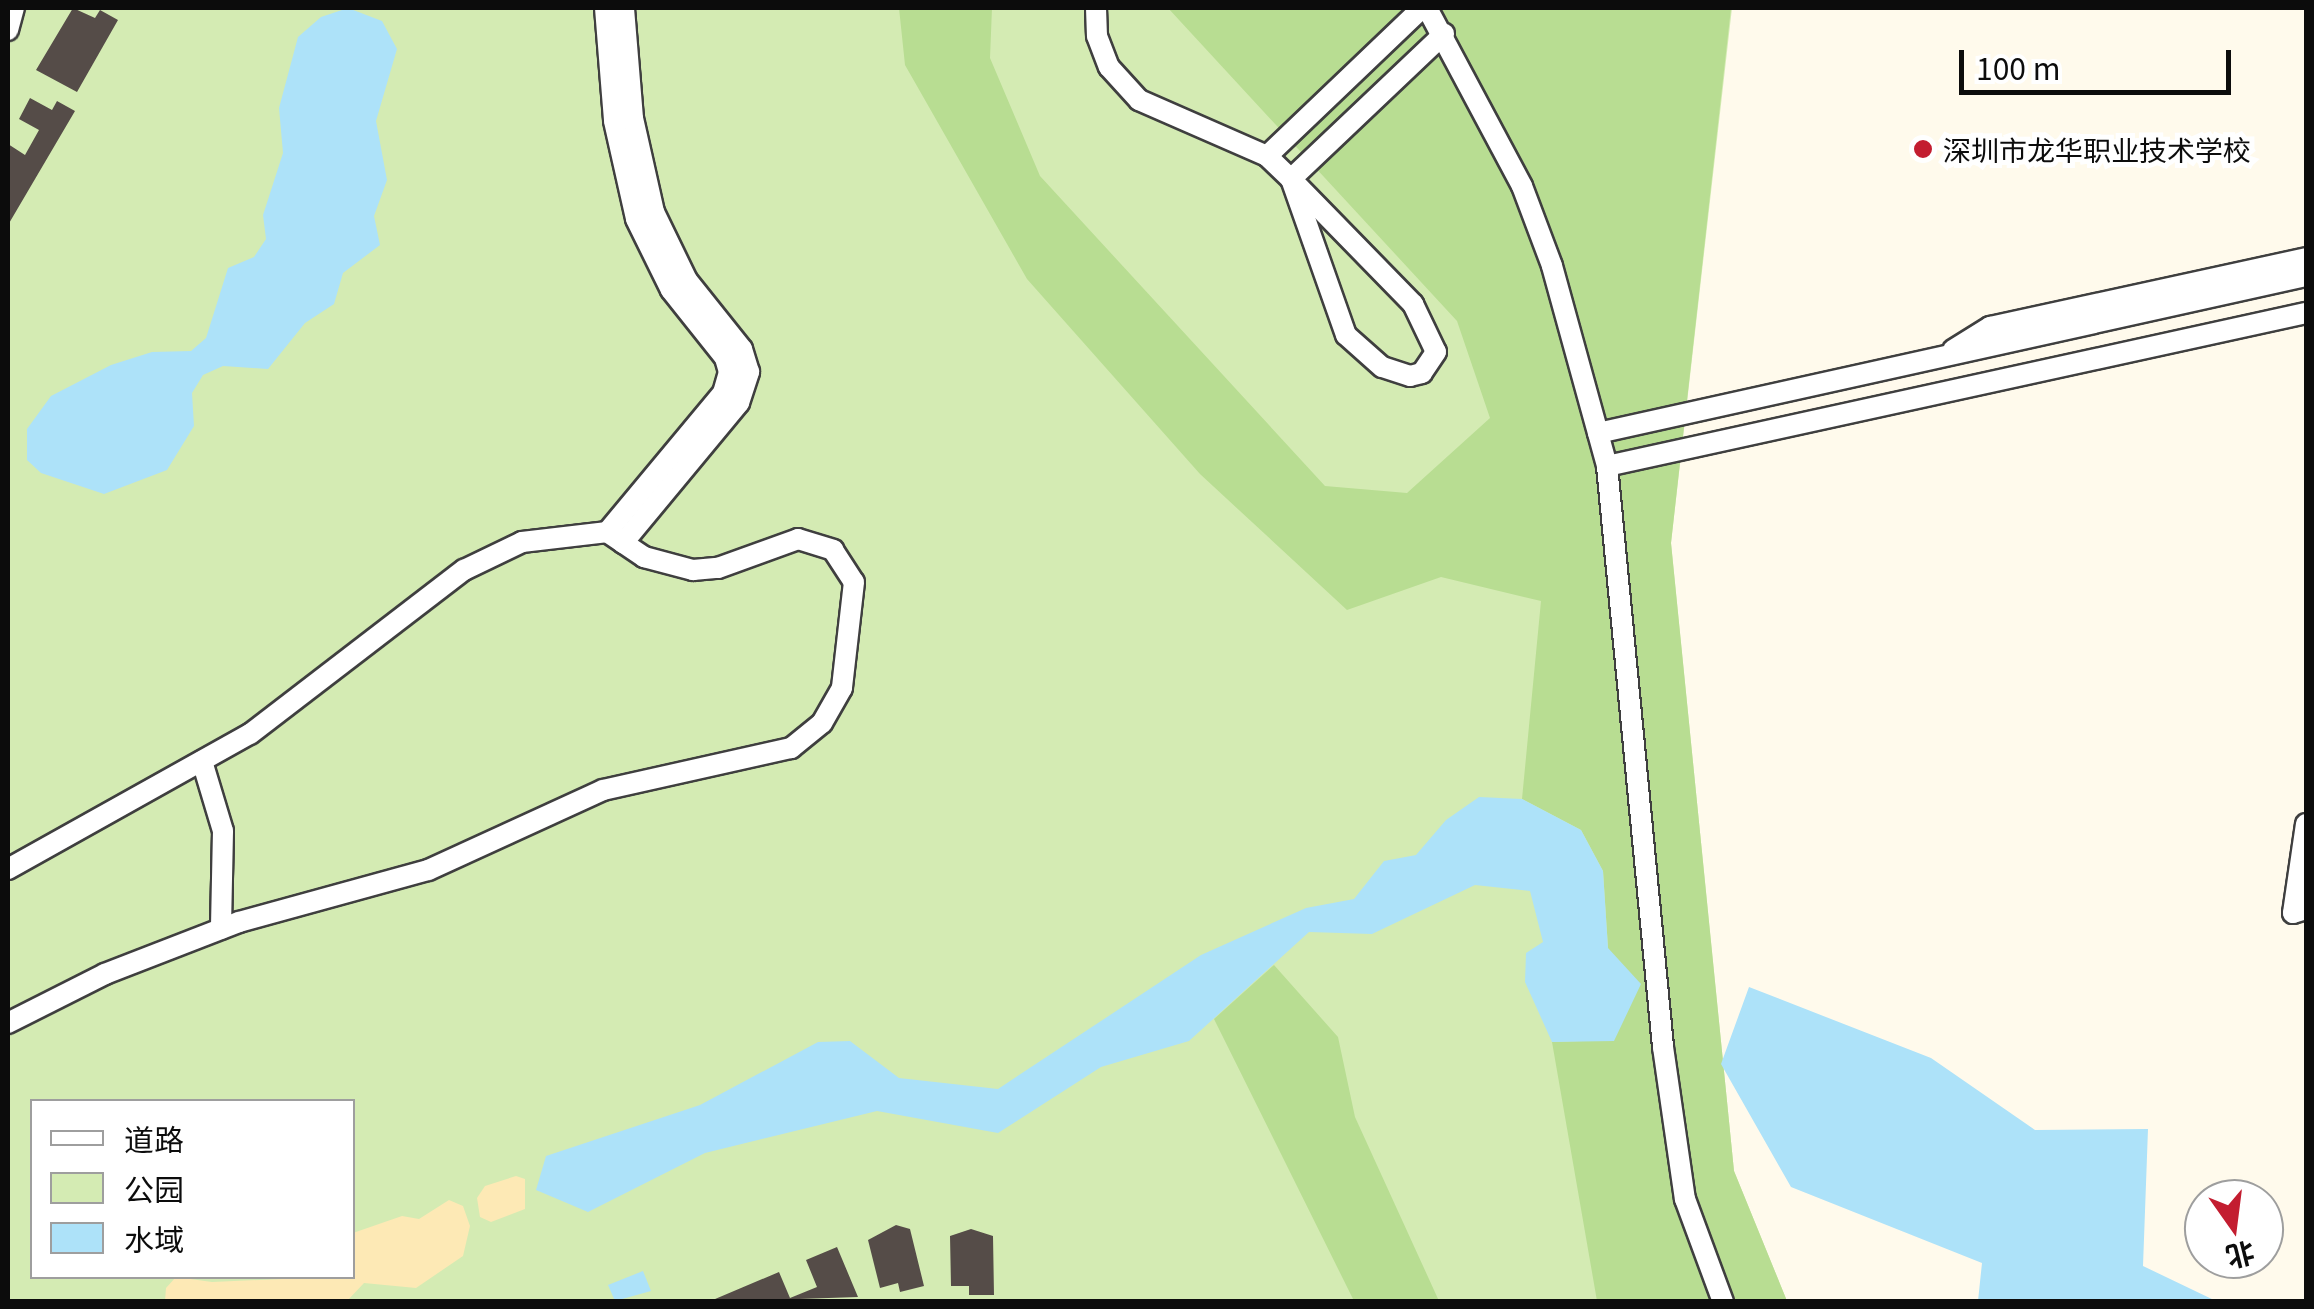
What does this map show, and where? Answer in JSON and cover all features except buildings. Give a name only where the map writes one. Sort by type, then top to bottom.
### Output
[{"type":"street","points":[[8,30],[14,8]]},
{"type":"street","points":[[604,8],[614,121],[636,219],[671,290],[726,358],[729,372],[723,393],[615,537]]},
{"type":"street","points":[[615,537],[739,403],[749,372],[742,349],[687,280],[654,212],[633,118],[624,8]]},
{"type":"street","points":[[1096,8],[1097,36],[1109,67],[1139,100],[1268,156],[1292,179],[1424,318],[1436,352],[1422,373],[1410,376],[1382,367],[1346,336],[1292,179]]},
{"type":"street","points":[[1268,156],[1424,8],[1444,34],[1522,186],[1607,466],[1662,1047],[1685,1199],[1723,1302]]},
{"type":"street","points":[[1292,179],[1444,34]]},
{"type":"street","points":[[1938,360],[1990,327],[2306,258]]},
{"type":"street","points":[[1598,433],[2306,276]]},
{"type":"street","points":[[1607,466],[2306,313]]},
{"type":"street","points":[[8,869],[283,713],[483,559],[543,536],[615,537],[644,557],[693,570],[742,560],[780,540],[816,542],[833,550],[854,582],[848,669],[822,723],[773,756],[603,790],[428,870],[221,929],[105,974],[8,1023]]},
{"type":"street","points":[[202,760],[223,831],[221,929]]},
{"type":"street","points":[[2306,824],[2292,913],[2306,909]]},
{"type":"green space","points":[[8,8],[1732,8],[1671,543],[1734,1171],[1787,1301],[8,1302]]},
{"type":"green space","points":[[899,8],[992,8],[990,58],[1040,176],[1325,486],[1407,493],[1490,418],[1457,321],[1168,8],[1731,8],[1671,543],[1734,1171],[1787,1301],[1597,1301],[1552,1042],[1614,1040],[1603,871],[1581,830],[1522,799],[1541,601],[1441,577],[1347,610],[1200,474],[1027,279],[905,65]]},
{"type":"green space","points":[[1274,965],[1338,1037],[1355,1117],[1439,1301],[1354,1301],[1214,1019]]},
{"type":"sand","points":[[516,1176],[525,1179],[525,1209],[491,1222],[480,1217],[477,1198],[485,1186]]},
{"type":"sand","points":[[449,1200],[463,1206],[470,1226],[463,1256],[416,1288],[364,1283],[347,1301],[165,1301],[166,1288],[174,1279],[212,1282],[355,1279],[355,1232],[402,1216],[419,1219]]},
{"type":"water","points":[[348,8],[382,21],[397,49],[376,121],[387,180],[374,216],[380,245],[343,273],[334,304],[305,323],[268,369],[223,366],[203,375],[192,393],[194,426],[167,470],[104,494],[41,473],[27,460],[27,429],[51,396],[111,365],[152,352],[191,351],[206,338],[228,268],[254,257],[266,239],[263,215],[283,153],[279,108],[298,37],[321,17]]},
{"type":"water","points":[[1479,797],[1522,799],[1581,830],[1603,871],[1608,948],[1641,984],[1614,1041],[1552,1042],[1525,982],[1526,953],[1543,942],[1530,891],[1475,885],[1372,934],[1309,932],[1189,1041],[1101,1067],[998,1133],[877,1111],[705,1153],[588,1212],[536,1190],[546,1156],[700,1105],[818,1042],[850,1041],[899,1078],[998,1089],[1201,955],[1306,908],[1354,899],[1384,861],[1416,855],[1446,820]]},
{"type":"water","points":[[1749,987],[1931,1058],[2035,1130],[2148,1129],[2143,1266],[2216,1301],[1978,1301],[1982,1263],[1791,1187],[1721,1064]]},
{"type":"water","points":[[643,1271],[651,1291],[615,1301],[608,1285]]},
{"type":"place","name":"深圳市龙华职业技术学校","points":[[1923,149]]}]
